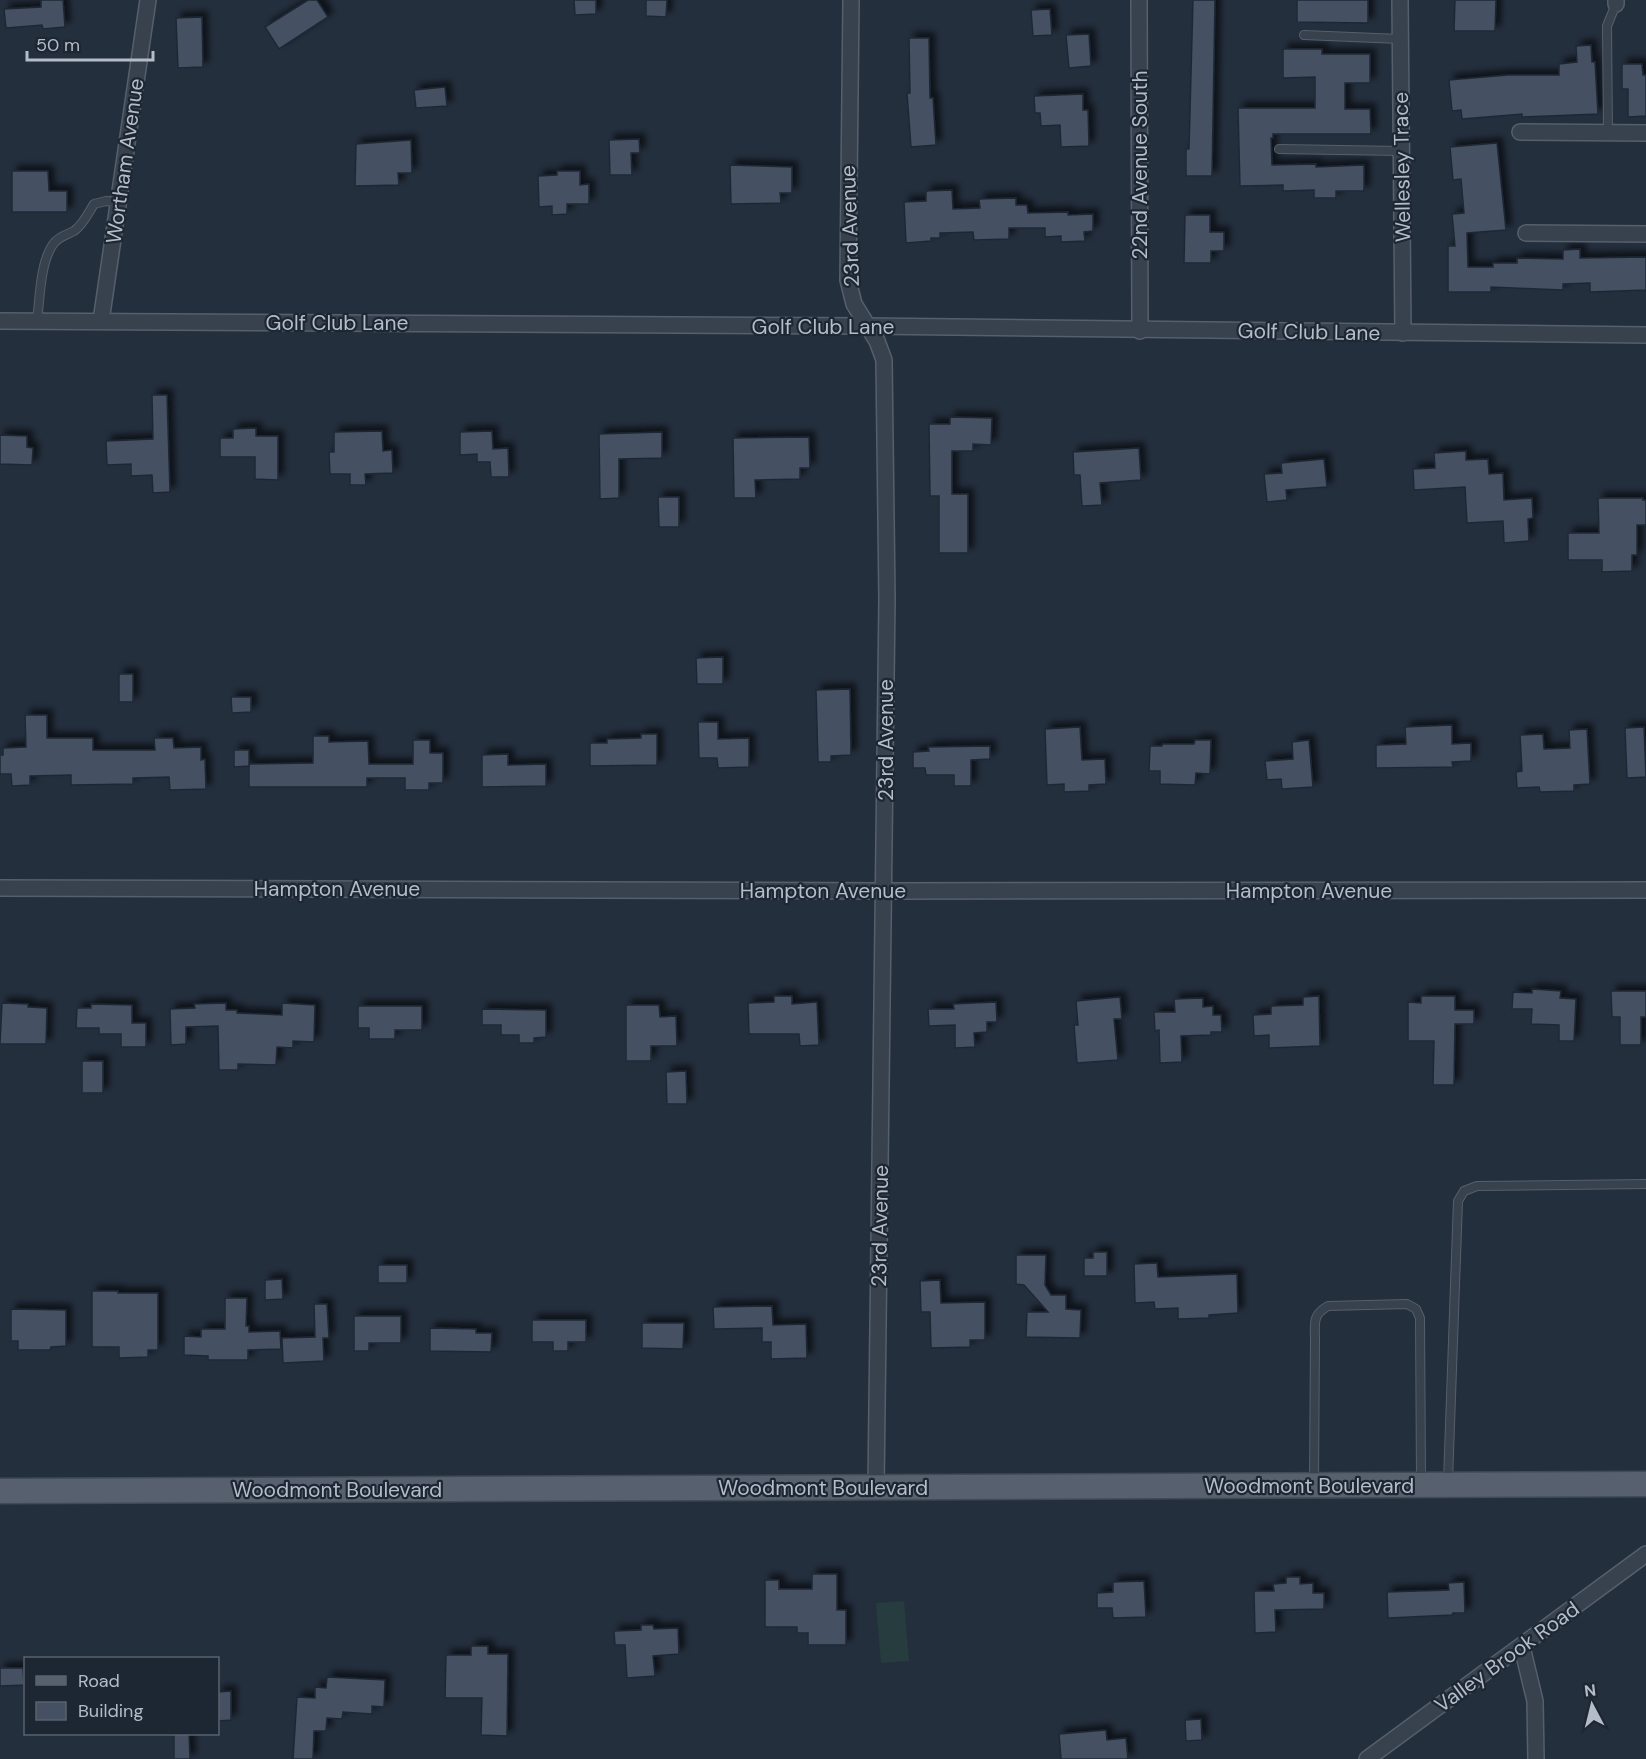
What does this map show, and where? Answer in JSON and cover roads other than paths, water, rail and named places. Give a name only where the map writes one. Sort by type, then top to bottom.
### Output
[{"type":"main road","name":"Woodmont Boulevard","points":[[0,1491],[1646,1484]]},
{"type":"street","name":"Wortham Avenue","points":[[101,321],[148,0]]},
{"type":"street","name":"23rd Avenue","points":[[851,0],[848,280],[854,304],[877,341],[884,360],[887,599],[885,891],[876,1488]]},
{"type":"street","name":"22nd Avenue South","points":[[1139,0],[1140,331]]},
{"type":"street","name":"Wellesley Trace","points":[[1400,0],[1403,333]]},
{"type":"street","points":[[1521,132],[1646,133]]},
{"type":"street","points":[[1526,232],[1646,234]]},
{"type":"street","name":"Golf Club Lane","points":[[0,321],[867,326],[1140,331],[1646,335]]},
{"type":"street","name":"Hampton Avenue","points":[[0,888],[885,891],[1646,890]]},
{"type":"street","name":"Valley Brook Road","points":[[1367,1759],[1646,1554]]},
{"type":"street","points":[[1522,1647],[1535,1701],[1536,1759]]},
{"type":"lane","points":[[1608,133],[1607,26],[1616,2]]},
{"type":"lane","points":[[1304,35],[1400,39]]},
{"type":"lane","points":[[1279,149],[1401,151]]},
{"type":"lane","points":[[37,321],[46,259],[53,244],[63,235],[74,231],[94,204],[119,202]]},
{"type":"lane","points":[[1448,1485],[1458,1202],[1464,1191],[1478,1186],[1646,1184]]},
{"type":"lane","points":[[1314,1486],[1315,1319],[1319,1311],[1329,1306],[1407,1304],[1416,1309],[1420,1318],[1421,1485]]}]
